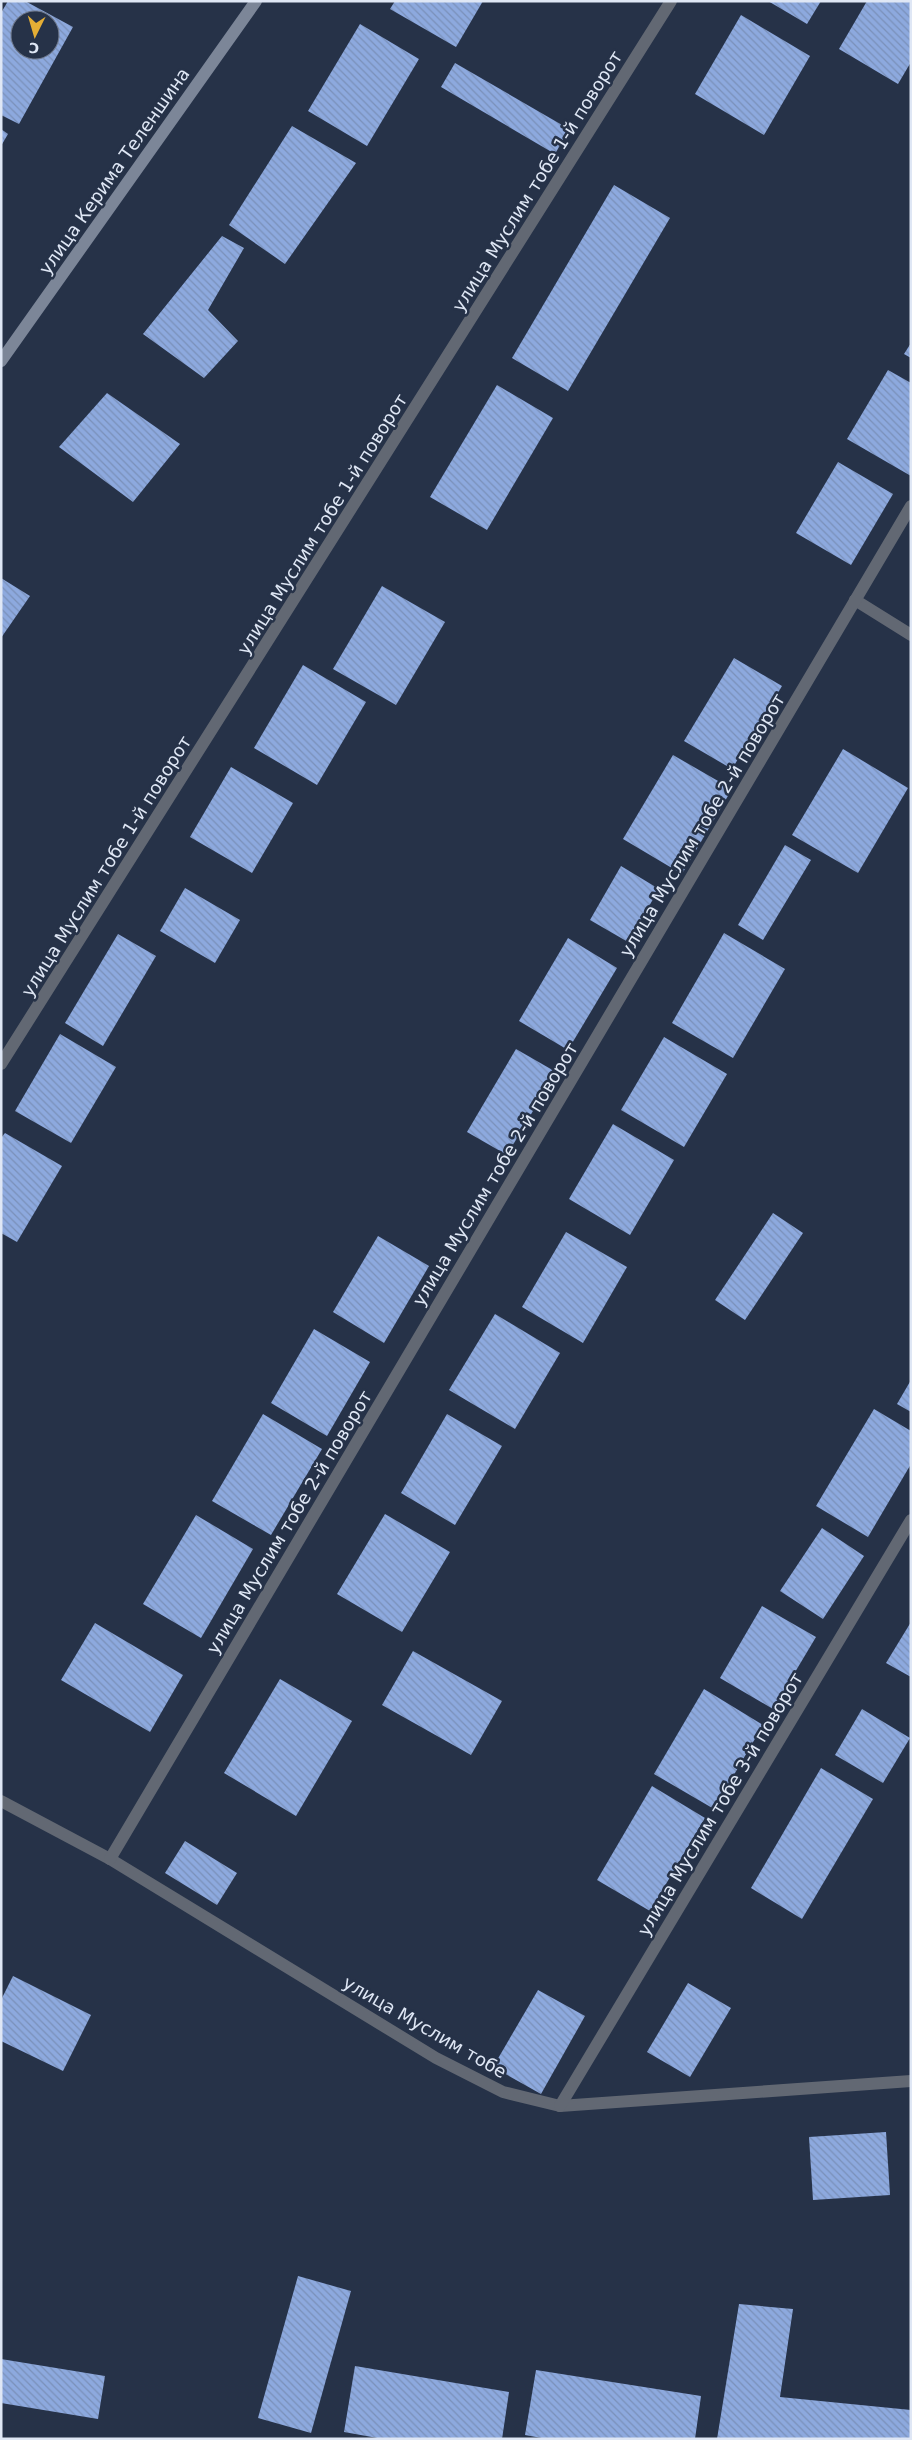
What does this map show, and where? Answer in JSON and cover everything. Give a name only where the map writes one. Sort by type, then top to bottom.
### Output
[{"type":"street","name":"улица Керима Теленшина","points":[[1,361],[256,1]]},
{"type":"street","name":"улица Муслим тобе 1-й поворот","points":[[1,1064],[671,1]]},
{"type":"street","name":"улица Муслим тобе 2-й поворот","points":[[110,1859],[911,506]]},
{"type":"street","points":[[855,600],[911,635]]},
{"type":"street","name":"улица Муслим тобе 3-й поворот","points":[[560,2106],[911,1520]]},
{"type":"street","name":"улица Муслим тобе","points":[[1,1801],[110,1859],[436,2058],[503,2092],[560,2106],[911,2081]]},
{"type":"building","points":[[8,1],[25,1],[42,10],[10,10],[10,60],[55,60],[19,124],[1,115],[1,13]]},
{"type":"building","points":[[395,1],[483,1],[456,47],[390,9]]},
{"type":"building","points":[[768,1],[821,1],[807,24]]},
{"type":"building","points":[[867,1],[911,1],[911,62],[898,84],[839,49]]},
{"type":"building","points":[[741,15],[810,56],[764,135],[695,94]]},
{"type":"building","points":[[60,20],[73,27],[60,50]]},
{"type":"building","points":[[360,24],[419,59],[367,146],[308,111]]},
{"type":"building","points":[[455,63],[569,129],[555,154],[441,87]]},
{"type":"building","points":[[292,126],[356,163],[285,264],[229,225]]},
{"type":"building","points":[[1,129],[8,134],[1,146]]},
{"type":"building","points":[[614,185],[670,218],[568,391],[512,358]]},
{"type":"building","points":[[222,236],[244,248],[208,310],[238,341],[204,378],[143,334]]},
{"type":"building","points":[[911,343],[911,358],[904,354]]},
{"type":"building","points":[[888,370],[911,383],[911,476],[847,439]]},
{"type":"building","points":[[497,385],[553,418],[487,530],[430,497]]},
{"type":"building","points":[[107,393],[180,444],[133,502],[59,447]]},
{"type":"building","points":[[838,462],[893,494],[851,565],[796,533]]},
{"type":"building","points":[[1,578],[30,596],[1,638]]},
{"type":"building","points":[[382,586],[445,622],[396,705],[333,669]]},
{"type":"building","points":[[734,658],[782,686],[732,769],[684,741]]},
{"type":"building","points":[[303,665],[366,702],[317,785],[254,748]]},
{"type":"building","points":[[843,749],[908,788],[858,873],[792,835]]},
{"type":"building","points":[[673,755],[732,789],[682,874],[623,839]]},
{"type":"building","points":[[231,767],[293,803],[252,873],[190,837]]},
{"type":"building","points":[[785,845],[811,860],[763,940],[738,925]]},
{"type":"building","points":[[621,866],[659,889],[628,942],[590,920]]},
{"type":"building","points":[[185,888],[240,920],[215,963],[160,931]]},
{"type":"building","points":[[724,933],[785,969],[733,1058],[672,1023]]},
{"type":"building","points":[[118,934],[156,956],[103,1046],[65,1023]]},
{"type":"building","points":[[568,938],[617,968],[568,1050],[519,1021]]},
{"type":"building","points":[[60,1034],[116,1067],[71,1143],[15,1111]]},
{"type":"building","points":[[664,1037],[727,1074],[684,1147],[621,1110]]},
{"type":"building","points":[[516,1049],[556,1072],[507,1155],[467,1132]]},
{"type":"building","points":[[613,1124],[674,1160],[630,1235],[569,1199]]},
{"type":"building","points":[[5,1133],[62,1166],[17,1242],[1,1233],[1,1138]]},
{"type":"building","points":[[773,1213],[803,1233],[745,1320],[715,1300]]},
{"type":"building","points":[[566,1232],[627,1267],[583,1343],[522,1307]]},
{"type":"building","points":[[378,1236],[429,1266],[384,1343],[333,1312]]},
{"type":"building","points":[[495,1314],[560,1353],[515,1429],[449,1390]]},
{"type":"building","points":[[314,1329],[370,1362],[327,1436],[271,1403]]},
{"type":"building","points":[[911,1380],[911,1412],[897,1404]]},
{"type":"building","points":[[874,1409],[911,1431],[911,1464],[868,1537],[816,1506]]},
{"type":"building","points":[[263,1414],[322,1449],[271,1535],[212,1501]]},
{"type":"building","points":[[447,1414],[502,1446],[455,1525],[401,1493]]},
{"type":"building","points":[[385,1514],[450,1552],[402,1632],[337,1594]]},
{"type":"building","points":[[196,1515],[253,1549],[201,1638],[143,1604]]},
{"type":"building","points":[[822,1528],[864,1556],[823,1619],[780,1591]]},
{"type":"building","points":[[762,1606],[816,1637],[773,1709],[720,1678]]},
{"type":"building","points":[[911,1622],[911,1677],[886,1663]]},
{"type":"building","points":[[95,1623],[183,1675],[150,1732],[61,1680]]},
{"type":"building","points":[[413,1651],[502,1701],[471,1755],[382,1705]]},
{"type":"building","points":[[280,1679],[352,1721],[296,1816],[224,1773]]},
{"type":"building","points":[[704,1689],[763,1725],[714,1809],[654,1774]]},
{"type":"building","points":[[862,1709],[910,1738],[883,1783],[835,1755]]},
{"type":"building","points":[[821,1768],[873,1799],[802,1919],[751,1888]]},
{"type":"building","points":[[652,1786],[705,1818],[650,1911],[597,1880]]},
{"type":"building","points":[[185,1841],[237,1873],[217,1905],[165,1873]]},
{"type":"building","points":[[13,1976],[91,2015],[63,2071],[1,2041],[1,2000]]},
{"type":"building","points":[[688,1983],[731,2008],[690,2077],[647,2052]]},
{"type":"building","points":[[538,1990],[585,2016],[541,2094],[493,2067]]},
{"type":"building","points":[[886,2132],[890,2195],[813,2200],[809,2137]]},
{"type":"building","points":[[298,2276],[351,2291],[311,2433],[258,2418]]},
{"type":"building","points":[[739,2304],[793,2309],[780,2397],[911,2410],[911,2439],[717,2439]]},
{"type":"building","points":[[1,2359],[105,2376],[98,2419],[1,2403]]},
{"type":"building","points":[[355,2366],[509,2392],[502,2439],[383,2439],[344,2432]]},
{"type":"building","points":[[536,2370],[701,2396],[695,2439],[547,2439],[525,2435]]}]
